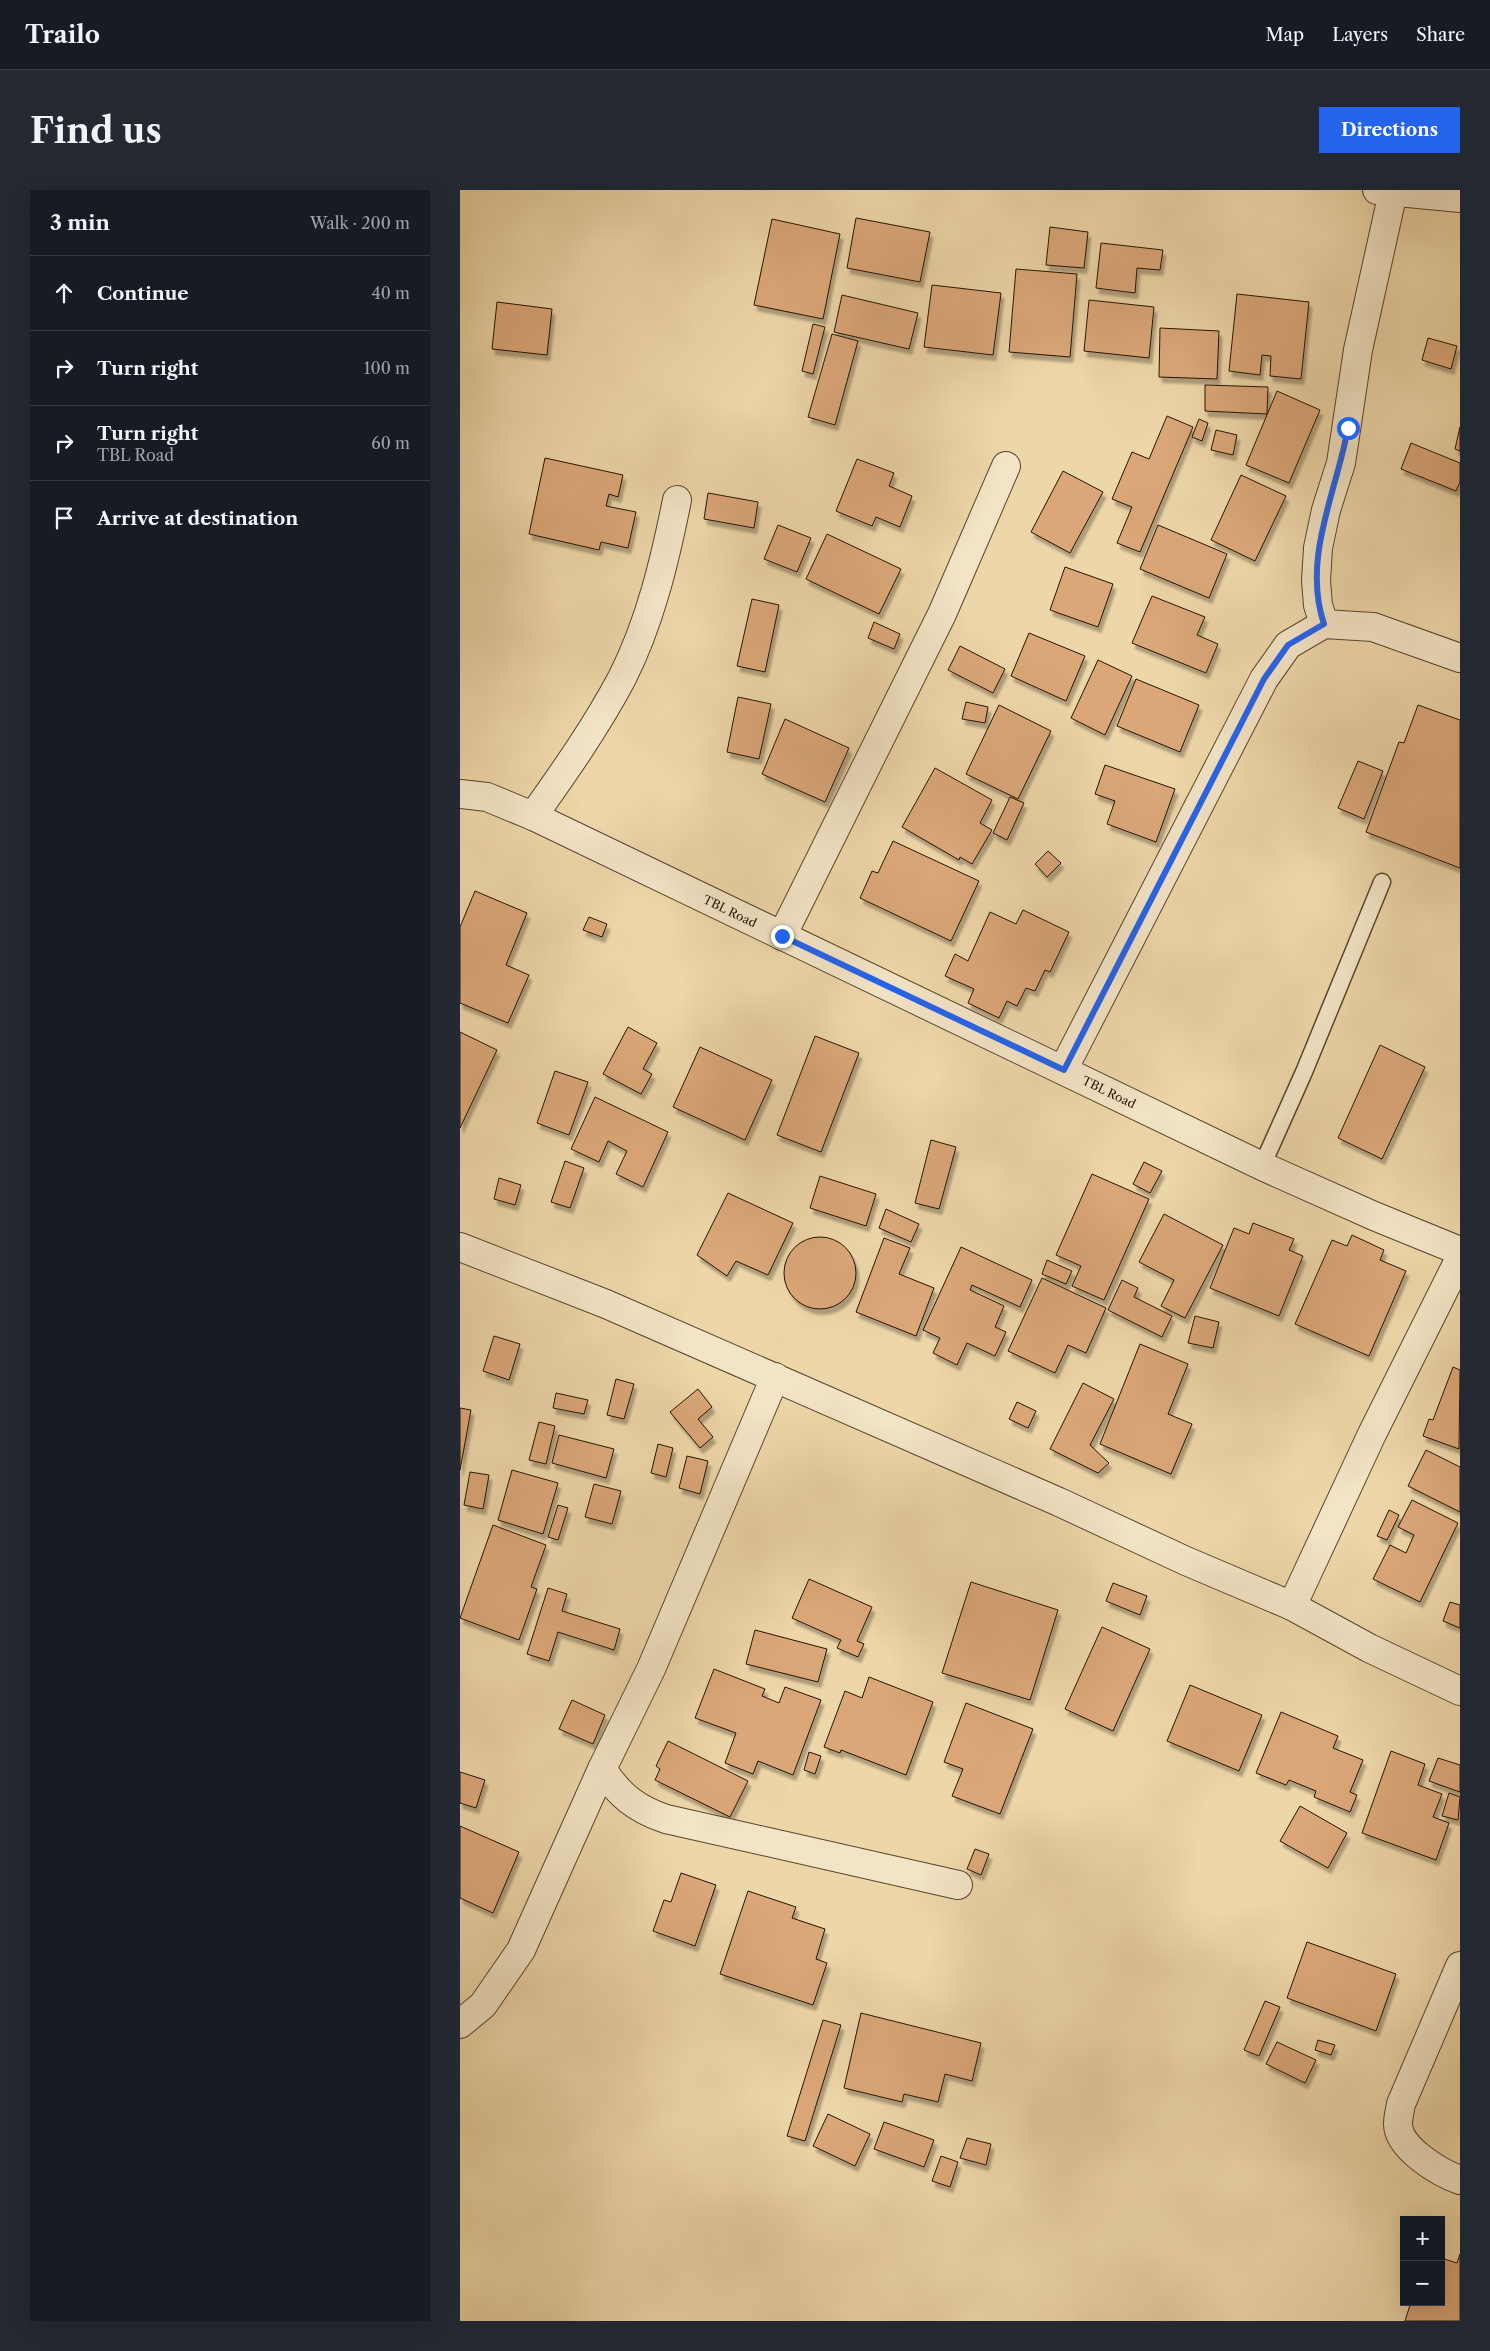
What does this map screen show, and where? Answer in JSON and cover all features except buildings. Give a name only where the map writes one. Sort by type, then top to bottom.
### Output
[{"type":"street","points":[[1324,624],[1318,605],[1316,581],[1318,548],[1326,510],[1341,463],[1385,191],[1460,198]]},
{"type":"street","points":[[782,936],[942,614],[1006,466]]},
{"type":"street","points":[[533,816],[582,746],[622,677],[639,638],[666,558],[677,500]]},
{"type":"street","points":[[1064,1070],[1264,679],[1288,645],[1324,624],[1373,628],[1460,658]]},
{"type":"street","name":"TBL Road","points":[[460,794],[487,797],[533,816],[1262,1166],[1374,1216],[1460,1251]]},
{"type":"street","points":[[460,1247],[606,1304],[1060,1502],[1186,1561],[1292,1606],[1369,1648],[1460,1691]]},
{"type":"street","points":[[1292,1606],[1372,1434],[1460,1258]]},
{"type":"street","points":[[460,2024],[483,2005],[521,1950],[602,1769],[651,1669],[775,1377]]},
{"type":"street","points":[[602,1769],[614,1787],[627,1801],[646,1812],[666,1819],[958,1885]]},
{"type":"street","points":[[1460,1966],[1401,2104],[1398,2125],[1410,2150],[1448,2176],[1460,2180]]},
{"type":"lane","points":[[1262,1166],[1304,1072],[1382,882]]},
{"type":"route","points":[[782,936],[1064,1070],[1109,977],[1226,756],[1264,679],[1288,645],[1324,624],[1318,605],[1316,581],[1318,548],[1326,510],[1341,463],[1348,428]]}]
